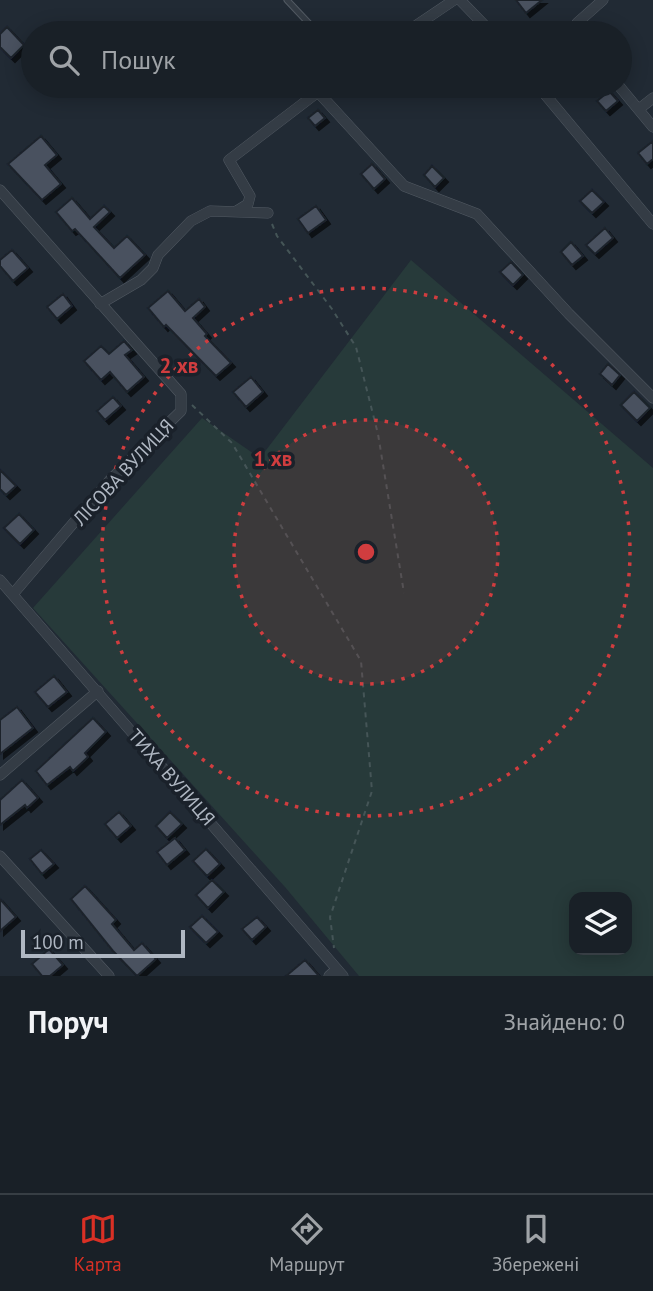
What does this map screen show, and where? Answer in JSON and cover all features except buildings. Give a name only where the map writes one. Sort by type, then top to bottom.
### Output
[{"type":"street","points":[[423,21],[454,0]]},
{"type":"street","points":[[460,0],[480,21]]},
{"type":"street","points":[[579,21],[603,0]]},
{"type":"street","points":[[235,212],[248,204],[250,197],[229,160],[311,98]]},
{"type":"street","points":[[331,98],[404,186],[477,214],[569,314],[653,398]]},
{"type":"street","points":[[548,98],[653,224]]},
{"type":"street","points":[[629,98],[653,127]]},
{"type":"street","points":[[639,109],[653,98]]},
{"type":"street","name":"ЛІСОВА ВУЛИЦЯ","points":[[0,190],[181,394],[181,411],[110,480],[13,594]]},
{"type":"street","points":[[100,304],[141,280],[153,268],[158,255],[191,221],[210,211],[268,213]]},
{"type":"street","name":"ТИХА ВУЛИЦЯ","points":[[0,580],[98,691],[337,974]]},
{"type":"street","points":[[0,775],[98,691]]},
{"type":"street","points":[[0,856],[109,976]]},
{"type":"lane","points":[[287,0],[307,21]]},
{"type":"path","points":[[268,213],[277,236],[332,309],[356,347],[378,434],[404,593]]},
{"type":"path","points":[[181,394],[232,443],[361,661],[372,791],[330,917],[337,974]]},
{"type":"shaded area","points":[[411,260],[653,468],[653,976],[359,976],[285,887],[33,608],[202,418],[260,458]]}]
